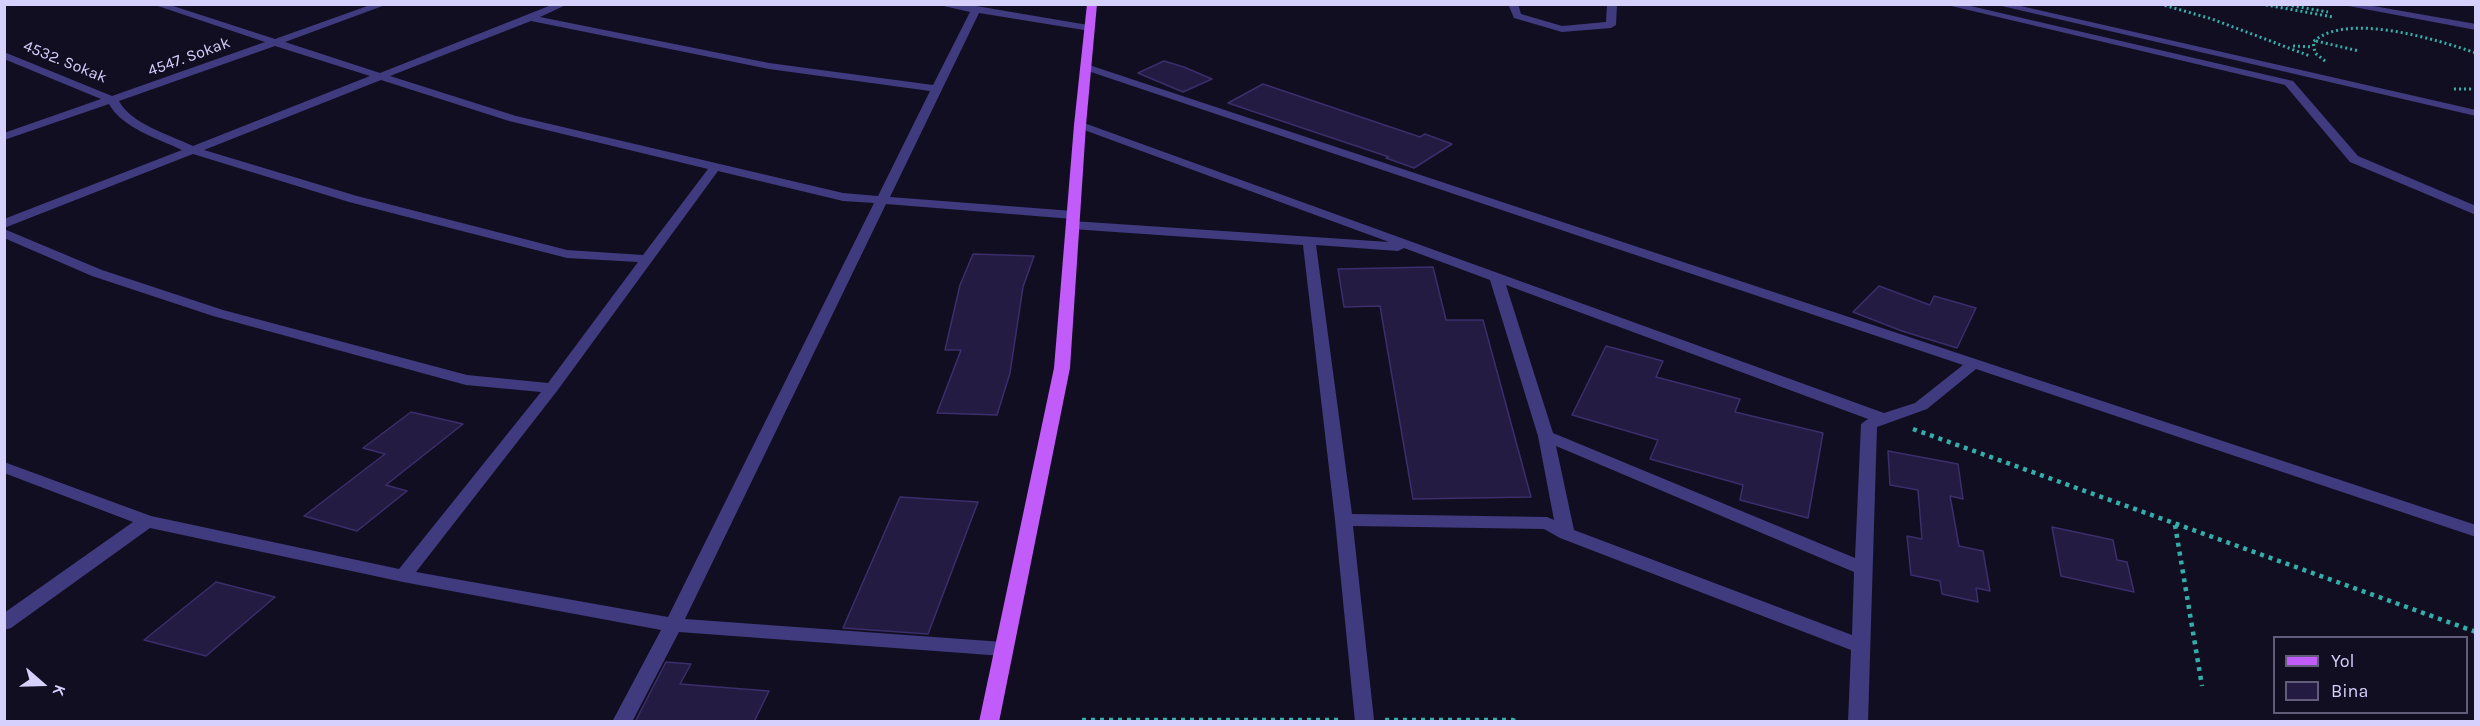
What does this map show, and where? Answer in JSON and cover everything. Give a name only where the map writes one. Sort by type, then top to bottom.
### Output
[{"type":"main road","points":[[989,722],[1062,368],[1080,125],[1092,4]]},
{"type":"street","name":"4547. Sokak","points":[[4,137],[384,4]]},
{"type":"street","points":[[4,224],[564,4]]},
{"type":"street","points":[[939,4],[1090,28]]},
{"type":"street","points":[[1514,4],[1516,16],[1562,29],[1611,25],[1612,4]]},
{"type":"street","points":[[1947,4],[2289,83],[2354,159],[2475,211]]},
{"type":"street","points":[[1997,4],[2475,113]]},
{"type":"street","points":[[2342,4],[2475,27]]},
{"type":"street","points":[[167,6],[513,119],[843,197],[1073,220],[1416,248]]},
{"type":"street","points":[[622,722],[673,626],[883,200],[935,88],[976,9]]},
{"type":"street","points":[[532,18],[769,66],[935,88]]},
{"type":"street","name":"4532. Sokak","points":[[4,55],[113,100]]},
{"type":"street","points":[[1086,67],[2475,531]]},
{"type":"street","points":[[113,100],[117,108],[132,121],[192,150],[353,199],[567,254],[647,259]]},
{"type":"street","points":[[1080,125],[1884,419]]},
{"type":"street","points":[[403,576],[552,388],[715,167]]},
{"type":"street","points":[[4,232],[97,273],[218,313],[466,380],[552,388]]},
{"type":"street","points":[[1309,241],[1344,520],[1364,720]]},
{"type":"street","points":[[1496,277],[1546,436],[1566,534]]},
{"type":"street","points":[[1858,722],[1869,424],[1921,406],[1973,364]]},
{"type":"street","points":[[1546,436],[1863,568]]},
{"type":"street","points":[[4,467],[147,521],[403,576],[673,626],[1003,649]]},
{"type":"street","points":[[1344,520],[1547,523],[1566,534],[1861,646]]},
{"type":"street","points":[[4,623],[147,521]]},
{"type":"path","points":[[2160,4],[2212,19],[2331,64],[2315,53],[2312,43],[2322,34],[2343,31],[2371,30],[2417,36],[2475,53]]},
{"type":"path","points":[[2315,41],[2359,51]]},
{"type":"path","points":[[2286,46],[2313,47]]},
{"type":"path","points":[[1884,419],[2475,632]]},
{"type":"path","points":[[2175,524],[2202,686]]},
{"type":"path","points":[[1082,720],[1513,720],[1518,722]]},
{"type":"building","points":[[1164,61],[1212,79],[1183,92],[1138,73]]},
{"type":"building","points":[[1263,84],[1420,137],[1425,134],[1452,144],[1414,168],[1386,158],[1389,157],[1228,103]]},
{"type":"building","points":[[973,254],[1034,256],[1023,287],[1010,373],[997,415],[937,413],[961,350],[945,350],[960,285]]},
{"type":"building","points":[[1433,267],[1446,320],[1483,320],[1531,497],[1413,499],[1380,306],[1344,307],[1338,269]]},
{"type":"building","points":[[1879,286],[1930,305],[1934,296],[1976,308],[1957,348],[1902,331],[1853,312]]},
{"type":"building","points":[[1606,346],[1663,361],[1656,377],[1740,399],[1735,412],[1823,433],[1808,518],[1740,500],[1743,485],[1650,459],[1658,440],[1572,415]]},
{"type":"building","points":[[411,412],[463,424],[386,485],[407,491],[357,531],[304,516],[385,454],[363,448]]},
{"type":"building","points":[[1888,451],[1958,464],[1963,499],[1950,496],[1959,546],[1983,551],[1990,591],[1976,588],[1978,602],[1942,594],[1940,581],[1911,575],[1907,536],[1922,539],[1918,490],[1890,485]]},
{"type":"building","points":[[900,497],[978,502],[928,634],[843,628]]},
{"type":"building","points":[[2052,527],[2113,540],[2117,560],[2127,562],[2134,592],[2061,576]]},
{"type":"building","points":[[216,582],[275,597],[206,656],[144,640]]},
{"type":"building","points":[[666,662],[691,664],[680,684],[769,691],[754,722],[635,722]]}]
